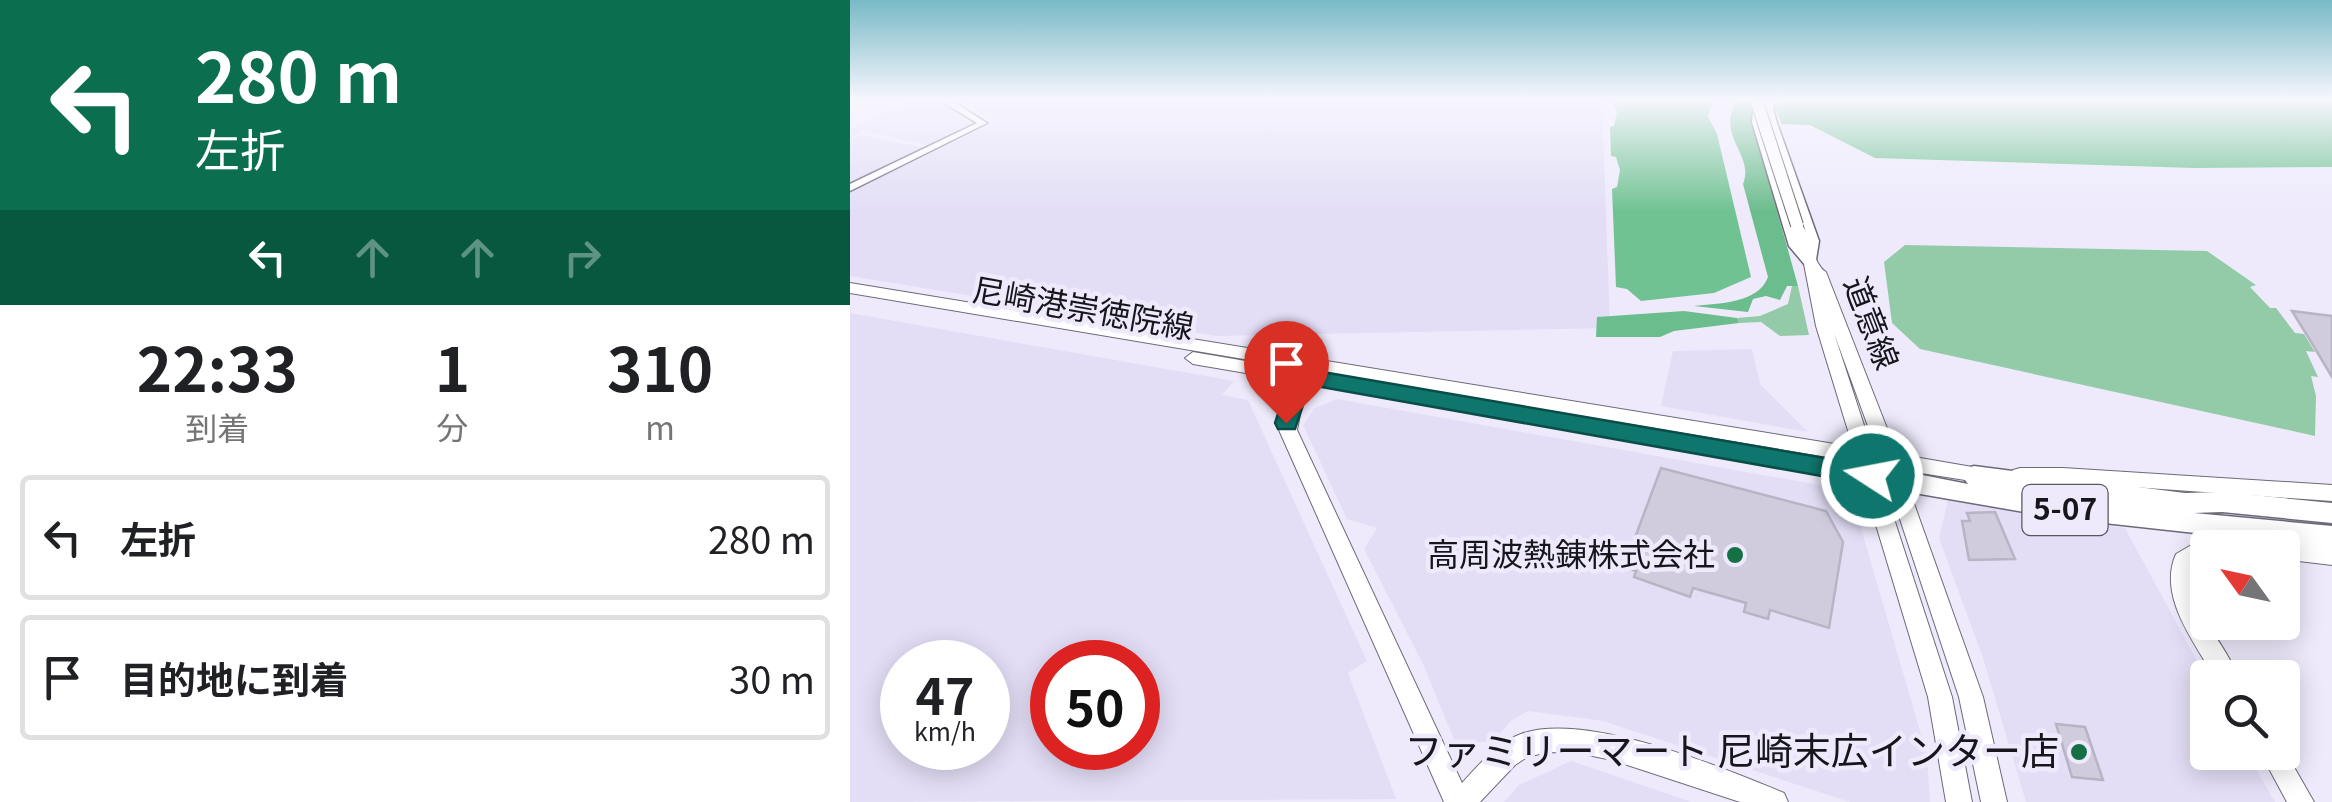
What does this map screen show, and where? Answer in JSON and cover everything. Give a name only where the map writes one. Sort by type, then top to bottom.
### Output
[{"type":"highway","name":"5-07","points":[[1882,469],[2015,504],[2332,524]]},
{"type":"highway","name":"5-07","points":[[1974,476],[2185,503],[2332,537]]},
{"type":"highway","name":"5-07","points":[[2228,515],[2332,513]]},
{"type":"street","points":[[850,188],[955,136]]},
{"type":"street","points":[[1760,136],[1794,246],[1811,264]]},
{"type":"street","name":"道意線","points":[[1768,136],[1811,264],[1824,326],[1882,469]]},
{"type":"street","points":[[1778,136],[1814,241],[1811,264]]},
{"type":"street","name":"道意線","points":[[1811,264],[1819,272],[1844,329],[1882,469]]},
{"type":"street","name":"尼崎港崇徳院線","points":[[850,288],[1565,404],[1882,469]]},
{"type":"street","name":"尼崎港崇徳院線","points":[[850,300],[1882,469]]},
{"type":"street","points":[[1311,378],[1292,403],[1288,430],[1460,802],[1508,755],[1527,744],[1552,739],[1584,740],[1618,749],[1775,802]]},
{"type":"street","points":[[1882,469],[1974,476],[2062,474],[2332,493]]},
{"type":"street","points":[[1882,469],[1940,697],[1959,802]]},
{"type":"street","points":[[1882,469],[1971,698],[1994,802]]},
{"type":"street","points":[[2300,552],[2332,556]]},
{"type":"street","points":[[2190,556],[2184,560],[2180,573],[2180,590],[2190,608]]},
{"type":"street","points":[[2282,770],[2301,802]]},
{"type":"shaded area","points":[[868,136],[926,149],[850,185],[850,140]]},
{"type":"shaded area","points":[[888,136],[951,136],[932,146]]},
{"type":"shaded area","points":[[965,136],[1603,136],[1610,328],[1217,336],[850,276],[850,192]]},
{"type":"shaded area","points":[[1610,136],[1718,136],[1751,277],[1714,293],[1641,301],[1627,289],[1616,287],[1612,189],[1617,187],[1620,170],[1616,157],[1611,156]]},
{"type":"shaded area","points":[[1733,136],[1756,136],[1798,286],[1787,286],[1780,300],[1766,296],[1753,299],[1748,312],[1694,306],[1747,297],[1763,286],[1768,277],[1743,184],[1744,163]]},
{"type":"shaded area","points":[[1833,136],[2332,136],[2332,167],[2195,168],[1875,158]]},
{"type":"shaded area","points":[[1905,245],[2207,251],[2256,285],[2250,287],[2270,308],[2276,308],[2295,333],[2304,334],[2315,352],[2306,351],[2318,377],[2311,376],[2316,396],[2315,436],[1920,349],[1892,323],[1884,262]]},
{"type":"shaded area","points":[[1792,286],[1798,286],[1809,335],[1780,336],[1761,322],[1739,323],[1737,318],[1760,316],[1788,304]]},
{"type":"shaded area","points":[[1684,311],[1737,318],[1739,323],[1674,331],[1660,337],[1596,337],[1597,317]]},
{"type":"shaded area","points":[[850,313],[1234,381],[1222,395],[1248,400],[1367,661],[1348,673],[1396,799],[850,802]]},
{"type":"shaded area","points":[[1752,349],[1760,384],[1808,432],[1661,406],[1673,351]]},
{"type":"shaded area","points":[[1337,399],[1825,486],[1856,511],[1927,755],[1930,802],[1850,802],[1603,721],[1528,711],[1512,720],[1492,742],[1455,742],[1423,664],[1364,549],[1377,528],[1347,519],[1303,425],[1315,408]]},
{"type":"shaded area","points":[[1948,500],[2125,528],[2197,660],[2190,660],[2190,770],[2257,770],[2275,802],[2026,802],[1983,658],[1939,538]]},
{"type":"shaded area","points":[[1571,761],[1692,802],[1504,802],[1519,785]]},
{"type":"building","points":[[2292,311],[2332,316],[2332,377],[2313,345]]},
{"type":"building","name":"高周波熱錬株式会社","points":[[1661,468],[1826,511],[1843,542],[1829,628],[1770,610],[1768,619],[1744,612],[1746,603],[1693,588],[1690,597],[1634,577],[1636,571],[1624,567]]},
{"type":"building","points":[[1995,512],[2015,559],[1969,560],[1962,521],[1970,521],[1967,513]]},
{"type":"building","name":"ファミリーマート 尼崎末広インター店","points":[[2056,724],[2085,727],[2103,780],[2072,777]]},
{"type":"place","name":"高周波熱錬株式会社","points":[[1735,555]]},
{"type":"place","name":"ファミリーマート 尼崎末広インター店","points":[[2079,752]]},
{"type":"route","points":[[1286,423],[1292,403],[1311,378],[1872,476]]}]
